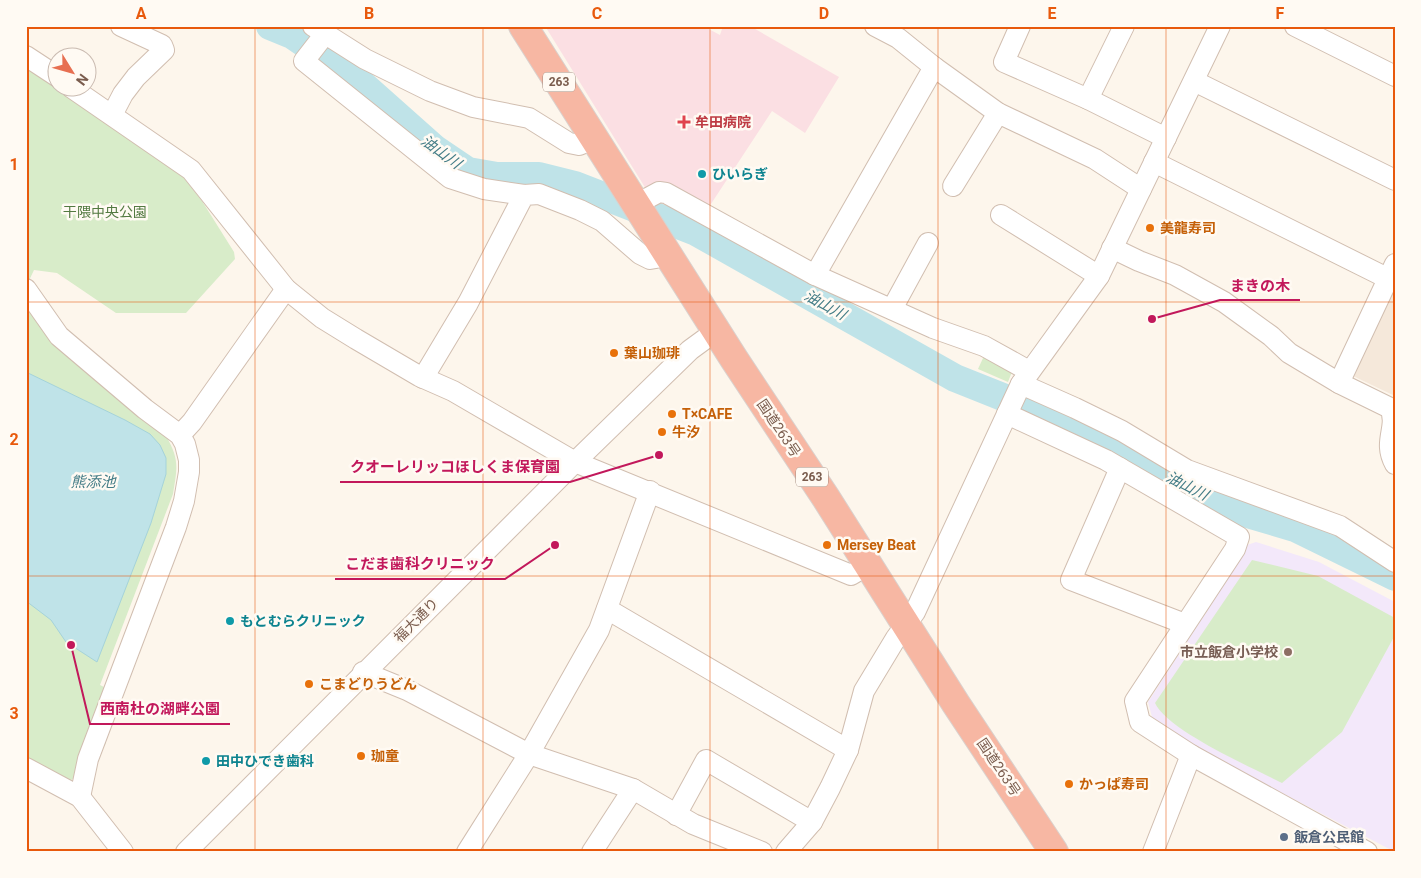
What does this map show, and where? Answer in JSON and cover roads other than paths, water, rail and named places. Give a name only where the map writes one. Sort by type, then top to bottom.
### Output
[{"type":"highway","name":"国道263号","points":[[523,26],[716,331],[956,704],[1054,852]]},
{"type":"street","points":[[112,115],[123,94],[136,77],[164,50],[162,45],[121,26]]},
{"type":"street","points":[[876,26],[898,38],[934,67],[998,113],[1095,160],[1140,189]]},
{"type":"street","points":[[1020,26],[1004,62],[1088,99],[1166,138]]},
{"type":"street","points":[[1088,99],[1124,26]]},
{"type":"street","points":[[786,852],[812,822],[830,788],[848,750],[864,691],[915,612],[1025,378],[1099,276],[1220,26]]},
{"type":"street","points":[[1295,26],[1395,76]]},
{"type":"street","points":[[594,139],[579,145],[569,143],[529,118],[473,107],[430,91],[365,60],[319,30],[304,61],[450,178],[484,189],[524,195],[539,194],[602,221],[640,254],[650,259],[666,253]]},
{"type":"street","points":[[26,56],[48,70]]},
{"type":"street","points":[[815,275],[934,67]]},
{"type":"street","points":[[1194,81],[1395,180]]},
{"type":"street","points":[[87,98],[191,170],[286,290],[322,318],[423,378],[453,391],[575,462],[851,575],[868,565]]},
{"type":"street","points":[[954,186],[998,113]]},
{"type":"street","points":[[1154,162],[1391,271],[1338,383]]},
{"type":"street","points":[[629,195],[666,193],[815,275],[933,328],[984,346],[1025,378],[1187,470],[1340,526],[1395,562]]},
{"type":"street","points":[[423,378],[468,303],[524,195]]},
{"type":"street","points":[[1001,215],[1099,276]]},
{"type":"street","points":[[892,309],[928,243]]},
{"type":"street","points":[[1112,248],[1175,275],[1224,302],[1271,336],[1289,354],[1338,383],[1390,408],[1394,416],[1389,448],[1395,464]]},
{"type":"street","points":[[26,289],[59,336],[180,435],[185,444],[189,460],[184,501],[176,527],[88,759],[80,798]]},
{"type":"street","points":[[180,435],[192,422],[286,290]]},
{"type":"street","name":"福大通り","points":[[186,852],[363,672],[575,462],[690,350],[716,331]]},
{"type":"street","points":[[1007,414],[1120,468],[1239,537],[1234,549],[1135,700],[1140,722],[1191,755],[1367,852]]},
{"type":"street","points":[[1120,468],[1071,580],[1185,624]]},
{"type":"street","points":[[467,852],[530,754],[599,630],[650,492]]},
{"type":"street","points":[[607,609],[848,750]]},
{"type":"street","points":[[363,672],[407,690],[530,754],[633,789],[676,815],[762,852]]},
{"type":"street","points":[[1152,852],[1191,755]]},
{"type":"street","points":[[676,815],[706,760],[812,822]]},
{"type":"street","points":[[29,777],[80,798],[123,852]]},
{"type":"street","points":[[592,852],[633,789]]},
{"type":"water","name":"熊添池","points":[[26,372],[150,434],[160,445],[166,458],[166,474],[151,523],[97,662],[66,642],[51,620],[26,601]]},
{"type":"waterway","name":"油山川","points":[[270,26],[292,35],[362,84],[434,148],[468,171],[497,176],[539,176],[575,185],[696,232],[955,378],[1035,410],[1181,485],[1241,512],[1295,528],[1395,577]]},
{"type":"place","name":"牟田病院","points":[[684,122]]},
{"type":"place","name":"ひいらぎ","points":[[702,174]]},
{"type":"place","name":"美龍寿司","points":[[1150,228]]},
{"type":"place","name":"まきの木","points":[[1152,319]]},
{"type":"place","name":"葉山珈琲","points":[[614,353]]},
{"type":"place","name":"T×CAFE","points":[[672,414]]},
{"type":"place","name":"牛汐","points":[[662,432]]},
{"type":"place","name":"クオーレリッコほしくま保育園","points":[[659,455]]},
{"type":"place","name":"こだま歯科クリニック","points":[[555,545]]},
{"type":"place","name":"Mersey Beat","points":[[827,545]]},
{"type":"place","name":"もとむらクリニック","points":[[230,621]]},
{"type":"place","name":"西南杜の湖畔公園","points":[[71,645]]},
{"type":"place","name":"市立飯倉小学校","points":[[1288,652]]},
{"type":"place","name":"こまどりうどん","points":[[309,684]]},
{"type":"place","name":"珈童","points":[[361,756]]},
{"type":"place","name":"田中ひでき歯科","points":[[206,761]]},
{"type":"place","name":"かっぱ寿司","points":[[1069,784]]},
{"type":"place","name":"飯倉公民館","points":[[1284,837]]},
{"type":"park label","name":"干隈中央公園","points":[[105,212]]}]
